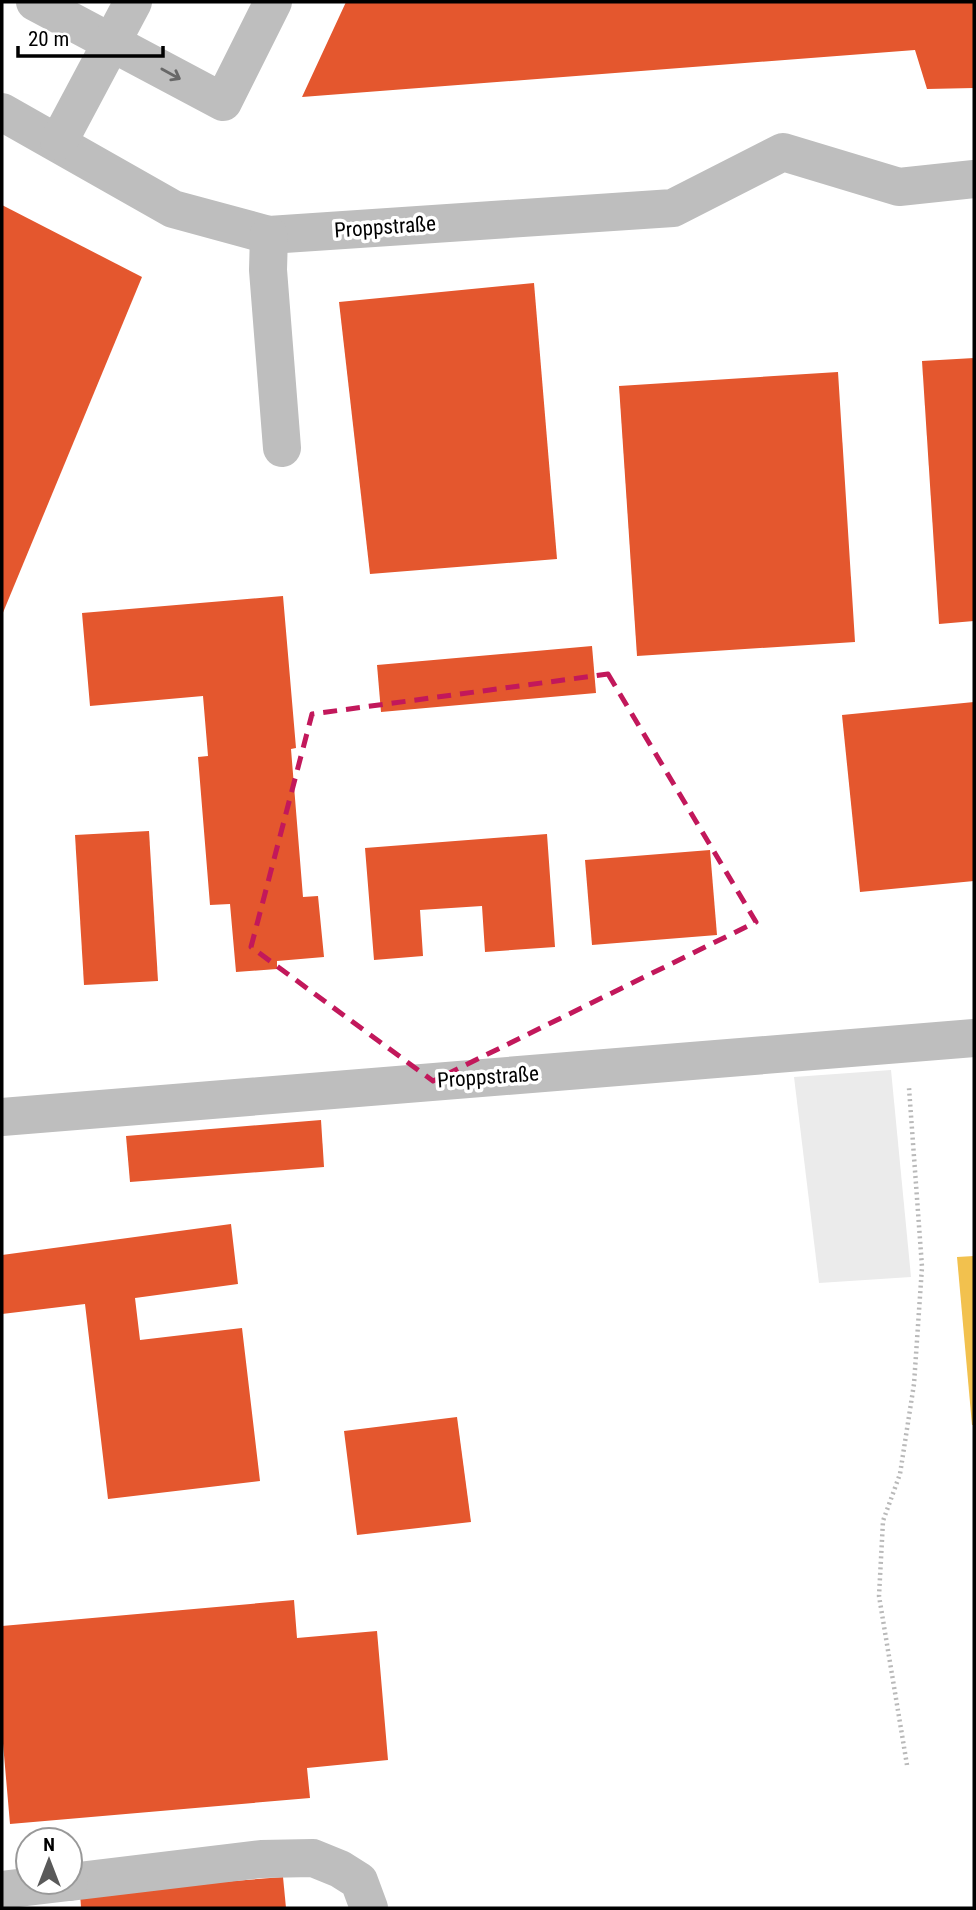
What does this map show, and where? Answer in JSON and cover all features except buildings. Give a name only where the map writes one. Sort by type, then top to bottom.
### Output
[{"type":"street","points":[[35,2],[223,102],[273,2]]},
{"type":"street","points":[[59,141],[133,2]]},
{"type":"street","name":"Proppstraße","points":[[2,112],[59,141],[173,209],[269,235],[673,208],[783,152],[898,187],[974,179]]},
{"type":"street","points":[[269,235],[268,270],[282,448]]},
{"type":"street","name":"Proppstraße","points":[[2,1116],[974,1038]]},
{"type":"street","points":[[84,1880],[261,1859],[313,1858],[340,1869],[359,1881],[369,1908]]},
{"type":"path","points":[[906,1045],[922,1267],[914,1384],[900,1474],[883,1521],[879,1596],[907,1765]]},
{"type":"highlighted area","points":[[608,674],[756,922],[433,1081],[251,947],[312,714]]},
{"type":"shaded area","points":[[891,1070],[911,1277],[819,1283],[794,1077]]}]
